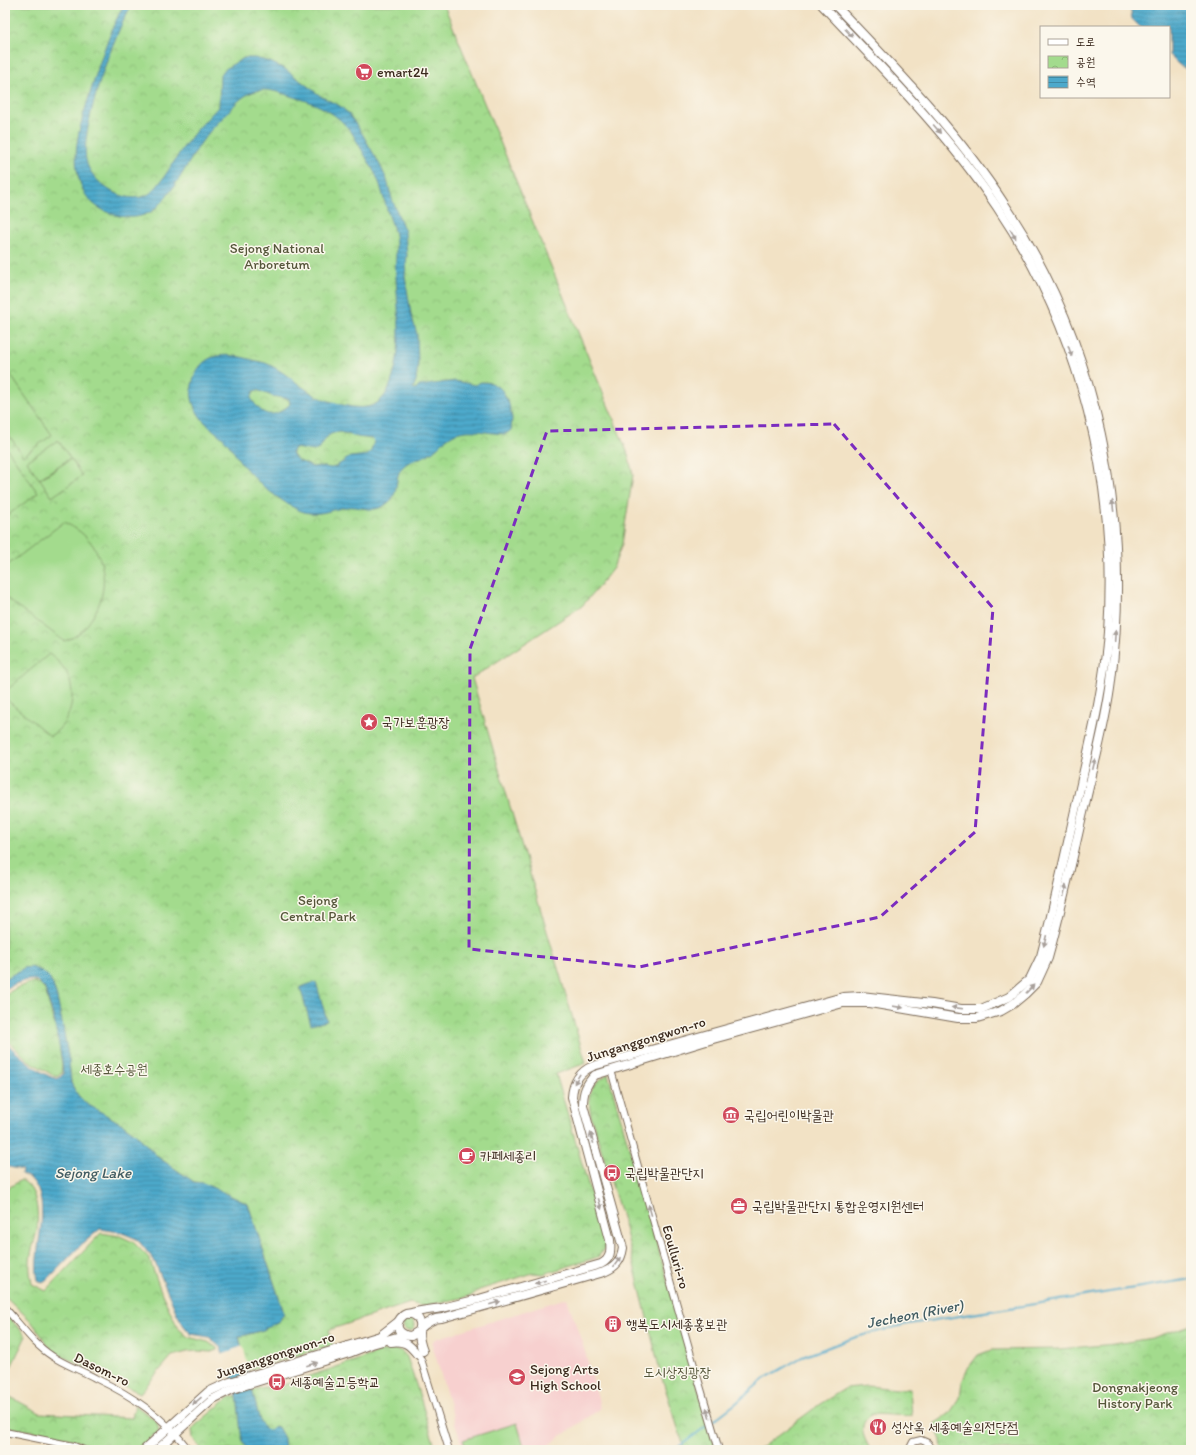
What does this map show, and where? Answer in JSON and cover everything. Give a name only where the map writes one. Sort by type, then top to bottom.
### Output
[{"type":"main road","points":[[822,5],[935,126],[969,168],[998,209],[1027,256],[1047,295],[1069,349],[1083,393],[1096,444],[1108,528],[1110,582],[1108,633],[1102,682],[1052,927]]},
{"type":"main road","points":[[835,5],[942,121],[977,164],[1006,206],[1034,252],[1054,293],[1077,348],[1091,391],[1104,442],[1116,528],[1116,634],[1112,676],[1101,734],[1045,957]]},
{"type":"main road","name":"Junganggongwon-ro","points":[[412,1314],[433,1314],[474,1303],[479,1299],[601,1264],[606,1262],[610,1257],[610,1240],[572,1097],[572,1089],[576,1080],[586,1069],[843,997],[861,996],[932,1004],[961,1009],[981,1009],[996,1004],[1009,997],[1030,979],[1045,957]]},
{"type":"main road","name":"Junganggongwon-ro","points":[[419,1330],[432,1320],[604,1272],[612,1269],[618,1263],[622,1255],[623,1248],[583,1105],[585,1088],[595,1075],[713,1039],[843,1003],[870,1003],[958,1018],[977,1018],[1001,1011],[1019,999],[1037,982],[1045,957]]},
{"type":"main road","points":[[412,1314],[420,1322],[420,1355],[412,1342],[399,1330],[398,1322],[402,1316],[412,1314]]},
{"type":"main road","points":[[420,1355],[426,1330],[442,1318]]},
{"type":"main road","name":"Junganggongwon-ro","points":[[255,1378],[380,1336],[398,1322]]},
{"type":"main road","points":[[405,1336],[415,1335],[419,1330]]},
{"type":"main road","name":"Junganggongwon-ro","points":[[172,1431],[208,1392],[349,1353],[372,1344],[405,1336]]},
{"type":"main road","points":[[349,1353],[355,1353],[386,1343],[399,1341],[406,1343],[420,1355]]},
{"type":"main road","points":[[144,1450],[172,1431]]},
{"type":"main road","points":[[157,1450],[172,1431]]},
{"type":"street","name":"Eoulluri-ro","points":[[611,1070],[719,1450]]},
{"type":"street","name":"Dasom-ro","points":[[5,1308],[50,1355],[66,1365],[91,1375],[134,1398],[152,1411],[189,1450]]},
{"type":"street","points":[[420,1355],[449,1450]]},
{"type":"street","points":[[5,1432],[74,1446],[83,1450]]},
{"type":"street","points":[[909,1450],[913,1442],[921,1440],[928,1442],[933,1450]]},
{"type":"highlighted area","points":[[834,424],[993,608],[975,832],[880,917],[639,967],[469,949],[470,649],[547,431]]},
{"type":"shaded area","name":"Sejong Arts High School","points":[[567,1298],[586,1355],[600,1409],[541,1450],[463,1450],[432,1344],[435,1339]]},
{"type":"green space","points":[[5,5],[444,5],[628,454],[633,475],[622,544],[613,568],[600,585],[582,606],[472,678],[586,1063],[556,1074],[606,1246],[598,1257],[543,1274],[533,1273],[479,1290],[471,1296],[422,1306],[410,1303],[329,1330],[333,1345],[248,1370],[239,1337],[263,1330],[279,1321],[284,1313],[248,1204],[203,1183],[194,1182],[158,1157],[135,1133],[124,1125],[85,1104],[71,1083],[69,1061],[57,998],[53,985],[48,977],[41,971],[24,968],[5,979]]},
{"type":"green space","points":[[5,367],[52,435],[23,456],[5,429]]},
{"type":"green space","points":[[58,440],[70,458],[39,479],[27,461]]},
{"type":"green space","points":[[5,446],[38,493],[5,517]]},
{"type":"green space","points":[[71,459],[82,476],[52,497],[40,479]]},
{"type":"green space","points":[[64,522],[75,528],[92,544],[98,554],[101,564],[103,585],[102,596],[93,616],[81,632],[64,641],[5,597],[5,567]]},
{"type":"green space","points":[[49,654],[63,667],[71,685],[72,695],[71,705],[64,723],[50,736],[7,700],[7,690]]},
{"type":"green space","name":"세종호수공원","points":[[33,982],[38,983],[45,990],[58,1038],[62,1065],[61,1074],[57,1077],[28,1060],[5,1038],[5,995],[16,988]]},
{"type":"green space","name":"도시상징광장","points":[[608,1074],[716,1450],[685,1450],[661,1375],[624,1224],[591,1116],[589,1102],[591,1091],[597,1083]]},
{"type":"green space","points":[[21,1180],[31,1189],[34,1195],[38,1216],[37,1230],[30,1266],[32,1284],[46,1291],[101,1233],[120,1236],[133,1242],[149,1258],[162,1294],[178,1328],[188,1337],[208,1342],[217,1348],[217,1350],[211,1352],[187,1352],[172,1356],[140,1393],[53,1352],[31,1321],[5,1296],[5,1190]]},
{"type":"green space","points":[[5,1313],[26,1336],[10,1369],[5,1372]]},
{"type":"green space","points":[[409,1319],[413,1321],[415,1325],[413,1329],[409,1331],[405,1329],[403,1325],[405,1321]]},
{"type":"green space","name":"Dongnakjeong History Park","points":[[1191,1325],[1191,1450],[942,1450],[941,1440],[934,1424],[949,1414],[960,1398],[962,1382],[968,1368],[978,1355],[991,1350],[1060,1349],[1115,1344],[1152,1338]]},
{"type":"green space","points":[[389,1349],[400,1350],[407,1357],[436,1450],[201,1450],[193,1438],[192,1430],[196,1425],[228,1398],[264,1387],[275,1388]]},
{"type":"green space","points":[[867,1386],[910,1389],[912,1416],[872,1414],[864,1422],[863,1426],[865,1440],[870,1449],[758,1450],[820,1404],[846,1388]]},
{"type":"green space","points":[[5,1394],[40,1413],[132,1418],[135,1405],[157,1422],[159,1431],[136,1450],[96,1450],[79,1441],[39,1432],[5,1427]]},
{"type":"green space","points":[[517,1423],[525,1450],[466,1450],[463,1440]]},
{"type":"water","points":[[124,5],[132,5],[116,36],[99,83],[87,130],[85,150],[87,164],[97,179],[111,191],[120,195],[135,198],[149,194],[163,179],[181,150],[201,125],[219,106],[220,74],[228,67],[244,58],[255,58],[270,62],[285,69],[322,97],[340,106],[349,114],[363,135],[387,180],[392,199],[405,232],[407,255],[405,276],[411,314],[417,334],[418,364],[416,381],[413,388],[416,390],[419,386],[455,381],[475,385],[481,382],[492,383],[502,390],[509,404],[512,418],[511,430],[506,434],[477,431],[462,431],[455,433],[430,453],[404,466],[399,473],[392,499],[383,506],[373,509],[344,507],[322,513],[306,513],[284,502],[264,487],[241,463],[231,447],[222,437],[210,428],[194,407],[191,390],[197,371],[207,360],[213,357],[227,355],[242,357],[270,365],[313,394],[325,400],[353,407],[369,406],[376,403],[388,391],[398,355],[399,317],[396,243],[394,230],[376,176],[347,126],[328,111],[305,100],[275,91],[266,90],[256,91],[246,95],[211,130],[170,192],[162,203],[153,210],[144,215],[127,217],[111,214],[92,203],[82,188],[78,175],[76,150],[78,137],[106,45]],"holes":[[[257,390],[272,396],[289,399],[290,404],[274,414],[264,413],[255,405],[251,398],[254,391]],[[340,432],[357,437],[372,439],[374,441],[371,451],[368,455],[350,457],[331,468],[319,466],[313,467],[297,460],[293,455],[292,451],[294,448],[314,451],[319,449],[329,435]]]},
{"type":"water","points":[[1130,5],[1191,5],[1191,73],[1170,56],[1170,26],[1139,26],[1132,19]]},
{"type":"water","name":"Sejong Lake","points":[[31,967],[48,976],[53,985],[63,1027],[71,1083],[77,1094],[85,1103],[124,1125],[135,1133],[158,1157],[194,1182],[203,1183],[248,1204],[284,1313],[279,1321],[263,1330],[239,1337],[260,1421],[265,1429],[269,1430],[274,1426],[278,1427],[284,1438],[285,1450],[247,1450],[241,1433],[237,1395],[221,1348],[209,1337],[191,1334],[184,1326],[177,1314],[154,1260],[137,1239],[120,1232],[100,1229],[80,1246],[46,1281],[42,1283],[38,1280],[37,1256],[42,1215],[38,1191],[32,1180],[21,1174],[22,1170],[5,1166],[5,1042],[30,1064],[45,1074],[58,1079],[63,1074],[54,1019],[45,989],[36,980],[28,980],[5,989],[5,979],[24,968]]},
{"type":"water","points":[[316,982],[327,1021],[311,1025],[300,987]]},
{"type":"pier","points":[[243,1346],[248,1365],[227,1372],[221,1354]]},
{"type":"waterway","name":"Jecheon (River)","points":[[675,1450],[735,1404],[764,1379],[802,1357],[856,1337],[903,1325],[1191,1279]]},
{"type":"place","name":"emart24","points":[[364,72]]},
{"type":"place","name":"국가보훈광장","points":[[369,722]]},
{"type":"place","name":"국립어린이박물관","points":[[731,1115]]},
{"type":"place","name":"카페세종리","points":[[467,1156]]},
{"type":"place","name":"국립박물관단지","points":[[612,1173]]},
{"type":"place","name":"국립박물관단지 통합운영지원센터","points":[[739,1206]]},
{"type":"place","name":"행복도시세종홍보관","points":[[613,1324]]},
{"type":"place","name":"Sejong Arts High School","points":[[517,1377]]},
{"type":"place","name":"세종예술고등학교","points":[[277,1382]]},
{"type":"place","name":"성산옥 세종예술의전당점","points":[[878,1427]]},
{"type":"park label","name":"Sejong National Arboretum","points":[[277,256]]},
{"type":"park label","name":"Sejong Central Park","points":[[318,908]]}]
